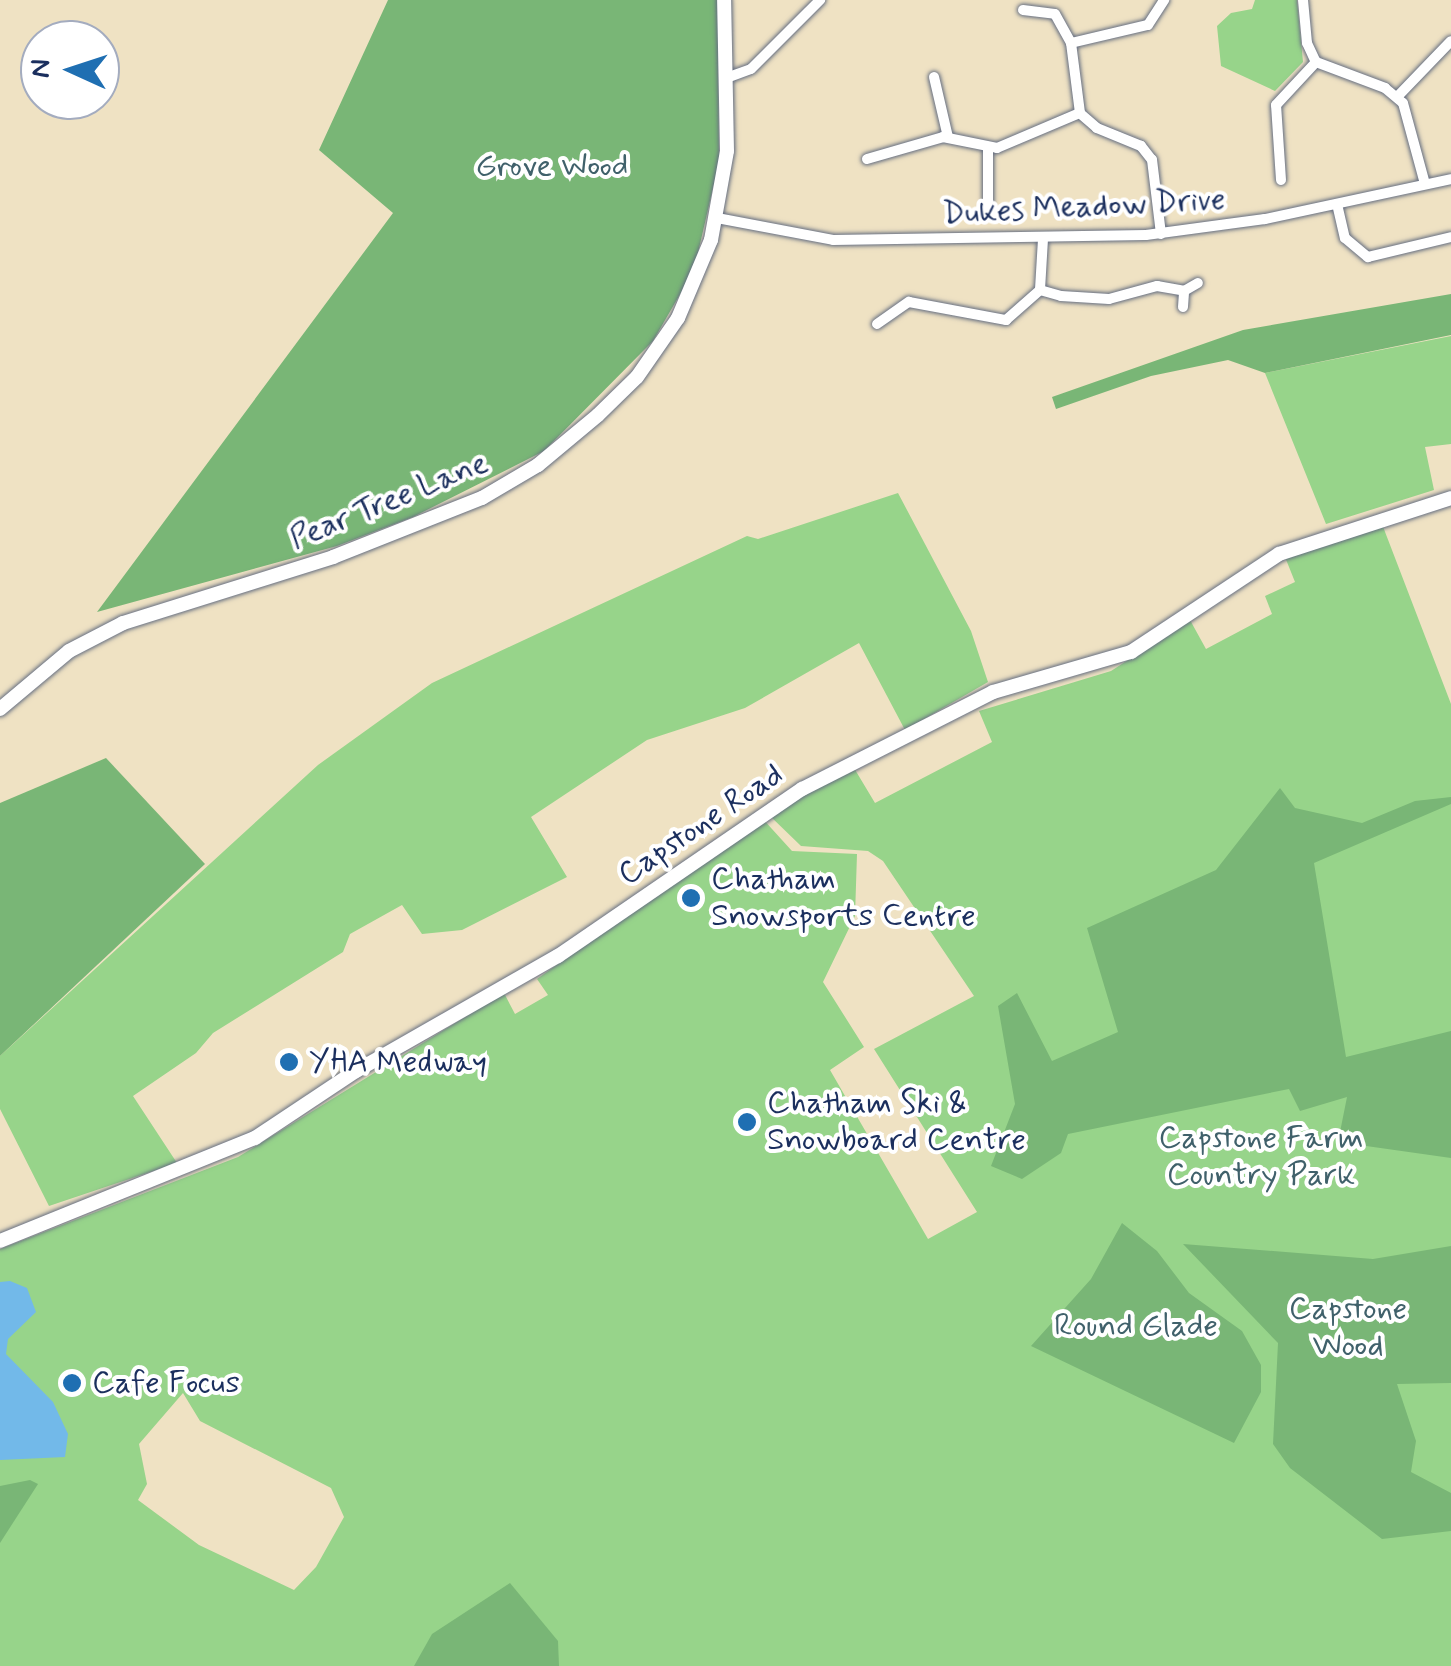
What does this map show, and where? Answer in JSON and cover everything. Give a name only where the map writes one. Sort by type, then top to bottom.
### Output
[{"type":"street","name":"Pear Tree Lane","points":[[0,709],[58,659],[123,623],[334,557],[482,498],[538,465],[598,415],[662,342],[689,295],[717,218],[729,77],[724,0]]},
{"type":"street","points":[[729,77],[751,69],[820,0]]},
{"type":"street","points":[[1071,43],[1148,24],[1164,0]]},
{"type":"street","points":[[1303,0],[1307,42],[1316,62],[1398,96],[1426,184]]},
{"type":"street","points":[[1024,10],[1055,14],[1071,43],[1080,113],[1097,128],[1148,152],[1162,234]]},
{"type":"street","points":[[1398,96],[1451,41]]},
{"type":"street","points":[[1281,180],[1276,106],[1316,62]]},
{"type":"street","points":[[934,77],[948,137]]},
{"type":"street","points":[[867,159],[948,137],[988,148],[1080,113]]},
{"type":"street","points":[[988,148],[988,204]]},
{"type":"street","name":"Dukes Meadow Drive","points":[[717,218],[833,240],[1042,240],[1162,234],[1337,204],[1451,179]]},
{"type":"street","points":[[1337,204],[1345,238],[1368,257],[1451,237]]},
{"type":"street","points":[[878,324],[895,307],[917,302],[1006,320],[1040,290],[1042,240]]},
{"type":"street","points":[[1040,290],[1091,300],[1158,286],[1184,291],[1198,283]]},
{"type":"street","points":[[1183,307],[1184,291]]},
{"type":"street","name":"Capstone Road","points":[[0,1241],[254,1138],[356,1071],[558,956],[815,783],[993,692],[1131,652],[1279,554],[1451,498]]},
{"type":"green space","name":"Grove Wood","points":[[388,0],[718,0],[719,162],[694,270],[653,341],[544,451],[413,517],[337,546],[97,612],[393,213],[319,150]]},
{"type":"green space","points":[[1255,0],[1297,0],[1303,62],[1275,91],[1221,66],[1217,26],[1231,13],[1252,9]]},
{"type":"green space","points":[[1451,294],[1451,335],[1265,373],[1228,360],[1151,376],[1056,409],[1052,397],[1243,330]]},
{"type":"green space","points":[[1451,336],[1451,444],[1425,447],[1434,490],[1326,524],[1265,373]]},
{"type":"green space","points":[[898,493],[971,631],[988,682],[905,730],[859,643],[745,708],[647,740],[531,817],[567,877],[462,930],[422,934],[402,905],[350,934],[343,952],[213,1033],[196,1053],[133,1096],[177,1163],[49,1206],[0,1109],[0,1056],[318,765],[432,683],[747,536],[758,539]]},
{"type":"green space","name":"Capstone Farm Country Park","points":[[1382,524],[1451,704],[1451,1666],[0,1666],[0,1249],[238,1157],[504,993],[515,1014],[548,995],[537,979],[762,818],[792,851],[857,854],[855,916],[823,982],[864,1047],[830,1070],[928,1239],[977,1212],[874,1049],[974,996],[883,861],[868,851],[801,846],[768,814],[854,768],[875,803],[992,742],[979,711],[1111,671],[1190,620],[1206,649],[1272,614],[1265,596],[1295,582],[1285,557]],"holes":[[[183,1393],[200,1421],[331,1488],[344,1517],[316,1567],[294,1590],[199,1545],[138,1500],[147,1484],[139,1444]]]},
{"type":"green space","points":[[106,758],[205,864],[0,1056],[0,803]]},
{"type":"green space","points":[[1280,788],[1295,808],[1362,823],[1415,801],[1451,797],[1451,804],[1314,863],[1346,1057],[1451,1031],[1451,1158],[1338,1142],[1347,1097],[1300,1111],[1289,1089],[1068,1134],[1061,1153],[1022,1179],[991,1166],[1015,1104],[998,1006],[1017,993],[1052,1061],[1118,1032],[1087,928],[1216,870]]},
{"type":"green space","name":"Round Glade","points":[[1122,1223],[1157,1251],[1189,1293],[1242,1331],[1261,1365],[1261,1392],[1234,1443],[1031,1346],[1091,1279]]},
{"type":"green space","name":"Capstone Wood","points":[[1183,1244],[1373,1259],[1451,1246],[1451,1383],[1397,1384],[1416,1441],[1411,1472],[1451,1493],[1451,1531],[1382,1539],[1290,1468],[1273,1444],[1278,1343]]},
{"type":"green space","points":[[30,1480],[38,1484],[0,1543],[0,1486]]},
{"type":"green space","points":[[510,1583],[558,1641],[559,1666],[414,1666],[432,1634]]},
{"type":"water","points":[[10,1281],[27,1288],[36,1312],[8,1339],[6,1354],[53,1402],[68,1434],[65,1457],[0,1460],[0,1282]]},
{"type":"place","name":"Chatham Snowsports Centre","points":[[691,898]]},
{"type":"place","name":"YHA Medway","points":[[289,1062]]},
{"type":"place","name":"Chatham Ski & Snowboard Centre","points":[[747,1122]]},
{"type":"place","name":"Cafe Focus","points":[[72,1383]]}]
